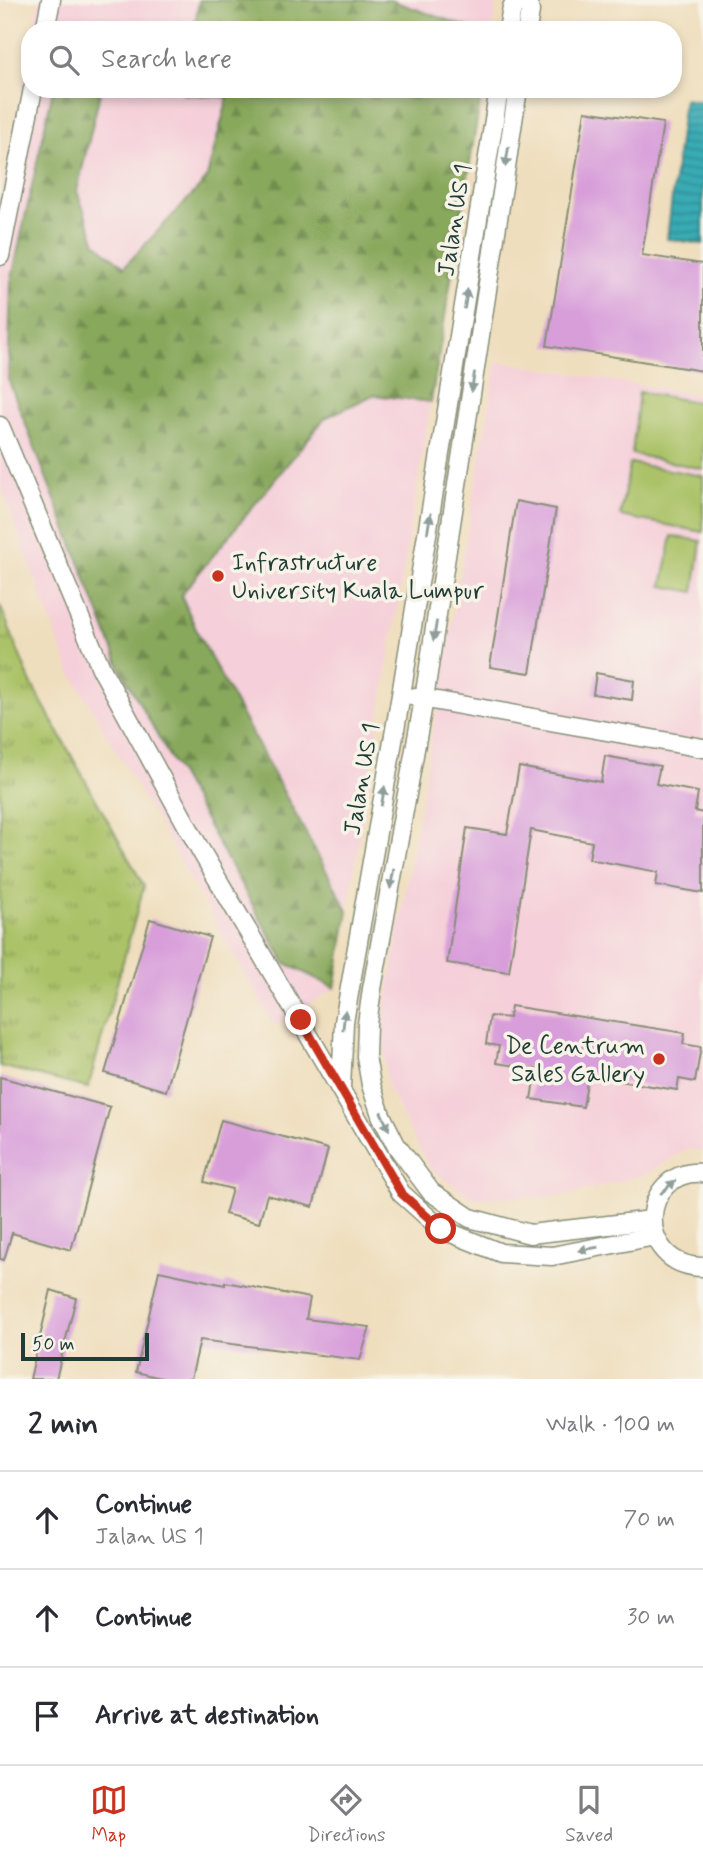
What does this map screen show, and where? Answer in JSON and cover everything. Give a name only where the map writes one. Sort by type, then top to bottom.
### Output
[{"type":"street","points":[[47,21],[51,0]]},
{"type":"street","points":[[510,21],[512,6],[516,2],[528,5],[528,21]]},
{"type":"street","points":[[0,256],[31,98]]},
{"type":"street","name":"Jalan US 1","points":[[341,1088],[344,1022],[401,695],[498,98]]},
{"type":"street","name":"Jalan US 1","points":[[517,98],[424,699],[367,1024],[366,1056],[371,1085],[396,1145],[431,1192],[470,1218],[530,1234],[653,1228]]},
{"type":"street","points":[[0,426],[101,668],[201,851],[401,1193],[441,1229],[501,1253],[552,1255],[653,1228]]},
{"type":"street","points":[[401,695],[703,748]]},
{"type":"street","points":[[703,1173],[682,1176],[670,1183],[654,1206],[653,1228],[663,1250],[675,1261],[691,1267],[703,1267]]},
{"type":"shaded area","points":[[39,0],[497,0],[494,21],[35,21]]},
{"type":"shaded area","name":"Infrastructure University Kuala Lumpur","points":[[21,97],[481,98],[335,988],[275,1026],[68,667],[0,484],[0,208]]},
{"type":"shaded area","name":"Infrastructure University Kuala Lumpur","points":[[497,361],[703,396],[703,1151],[687,1149],[644,1175],[563,1196],[472,1198],[430,1169],[387,1086],[382,1026]]},
{"type":"green space","points":[[199,0],[390,0],[450,21],[196,21]]},
{"type":"green space","name":"Infrastructure University Kuala Lumpur","points":[[51,98],[99,98],[77,191],[96,243],[124,267],[206,180],[228,98],[481,98],[431,402],[373,395],[325,418],[181,595],[199,636],[348,911],[335,988],[285,963],[121,670],[8,379],[11,282]]},
{"type":"green space","points":[[639,392],[703,403],[703,469],[632,454]]},
{"type":"green space","points":[[630,463],[703,476],[703,532],[620,516]]},
{"type":"green space","points":[[672,536],[701,541],[694,592],[662,586]]},
{"type":"green space","points":[[0,605],[30,681],[144,886],[88,1088],[0,1066]]},
{"type":"water","points":[[684,99],[703,102],[703,244],[667,239]]},
{"type":"building","points":[[585,111],[663,123],[642,255],[703,264],[703,371],[547,346]]},
{"type":"building","points":[[516,501],[556,509],[530,673],[490,667]]},
{"type":"building","points":[[596,673],[634,680],[632,700],[593,694]]},
{"type":"building","points":[[605,756],[660,766],[656,784],[698,792],[695,811],[703,813],[703,893],[656,885],[658,872],[589,859],[592,842],[531,830],[509,972],[447,963],[467,828],[507,834],[519,767],[601,782]]},
{"type":"building","points":[[150,919],[210,937],[166,1091],[105,1073]]},
{"type":"building","points":[[511,1006],[685,1033],[683,1044],[701,1047],[695,1082],[679,1079],[677,1090],[588,1076],[583,1107],[531,1099],[536,1069],[496,1063],[499,1046],[486,1044],[490,1016],[509,1018]]},
{"type":"building","points":[[0,1077],[110,1107],[71,1250],[12,1233],[4,1260],[0,1259]]},
{"type":"building","points":[[221,1120],[328,1149],[313,1207],[267,1195],[259,1223],[225,1214],[232,1189],[204,1182]]},
{"type":"building","points":[[159,1271],[225,1285],[225,1282],[310,1298],[306,1319],[370,1327],[360,1360],[200,1340],[191,1379],[165,1379],[136,1372]]},
{"type":"building","points":[[51,1290],[76,1298],[56,1379],[30,1379]]},
{"type":"place","name":"Infrastructure University Kuala Lumpur","points":[[218,576]]},
{"type":"place","name":"De Centrum Sales Gallery","points":[[659,1059]]},
{"type":"route","points":[[301,1020],[401,1193],[441,1229]]}]
